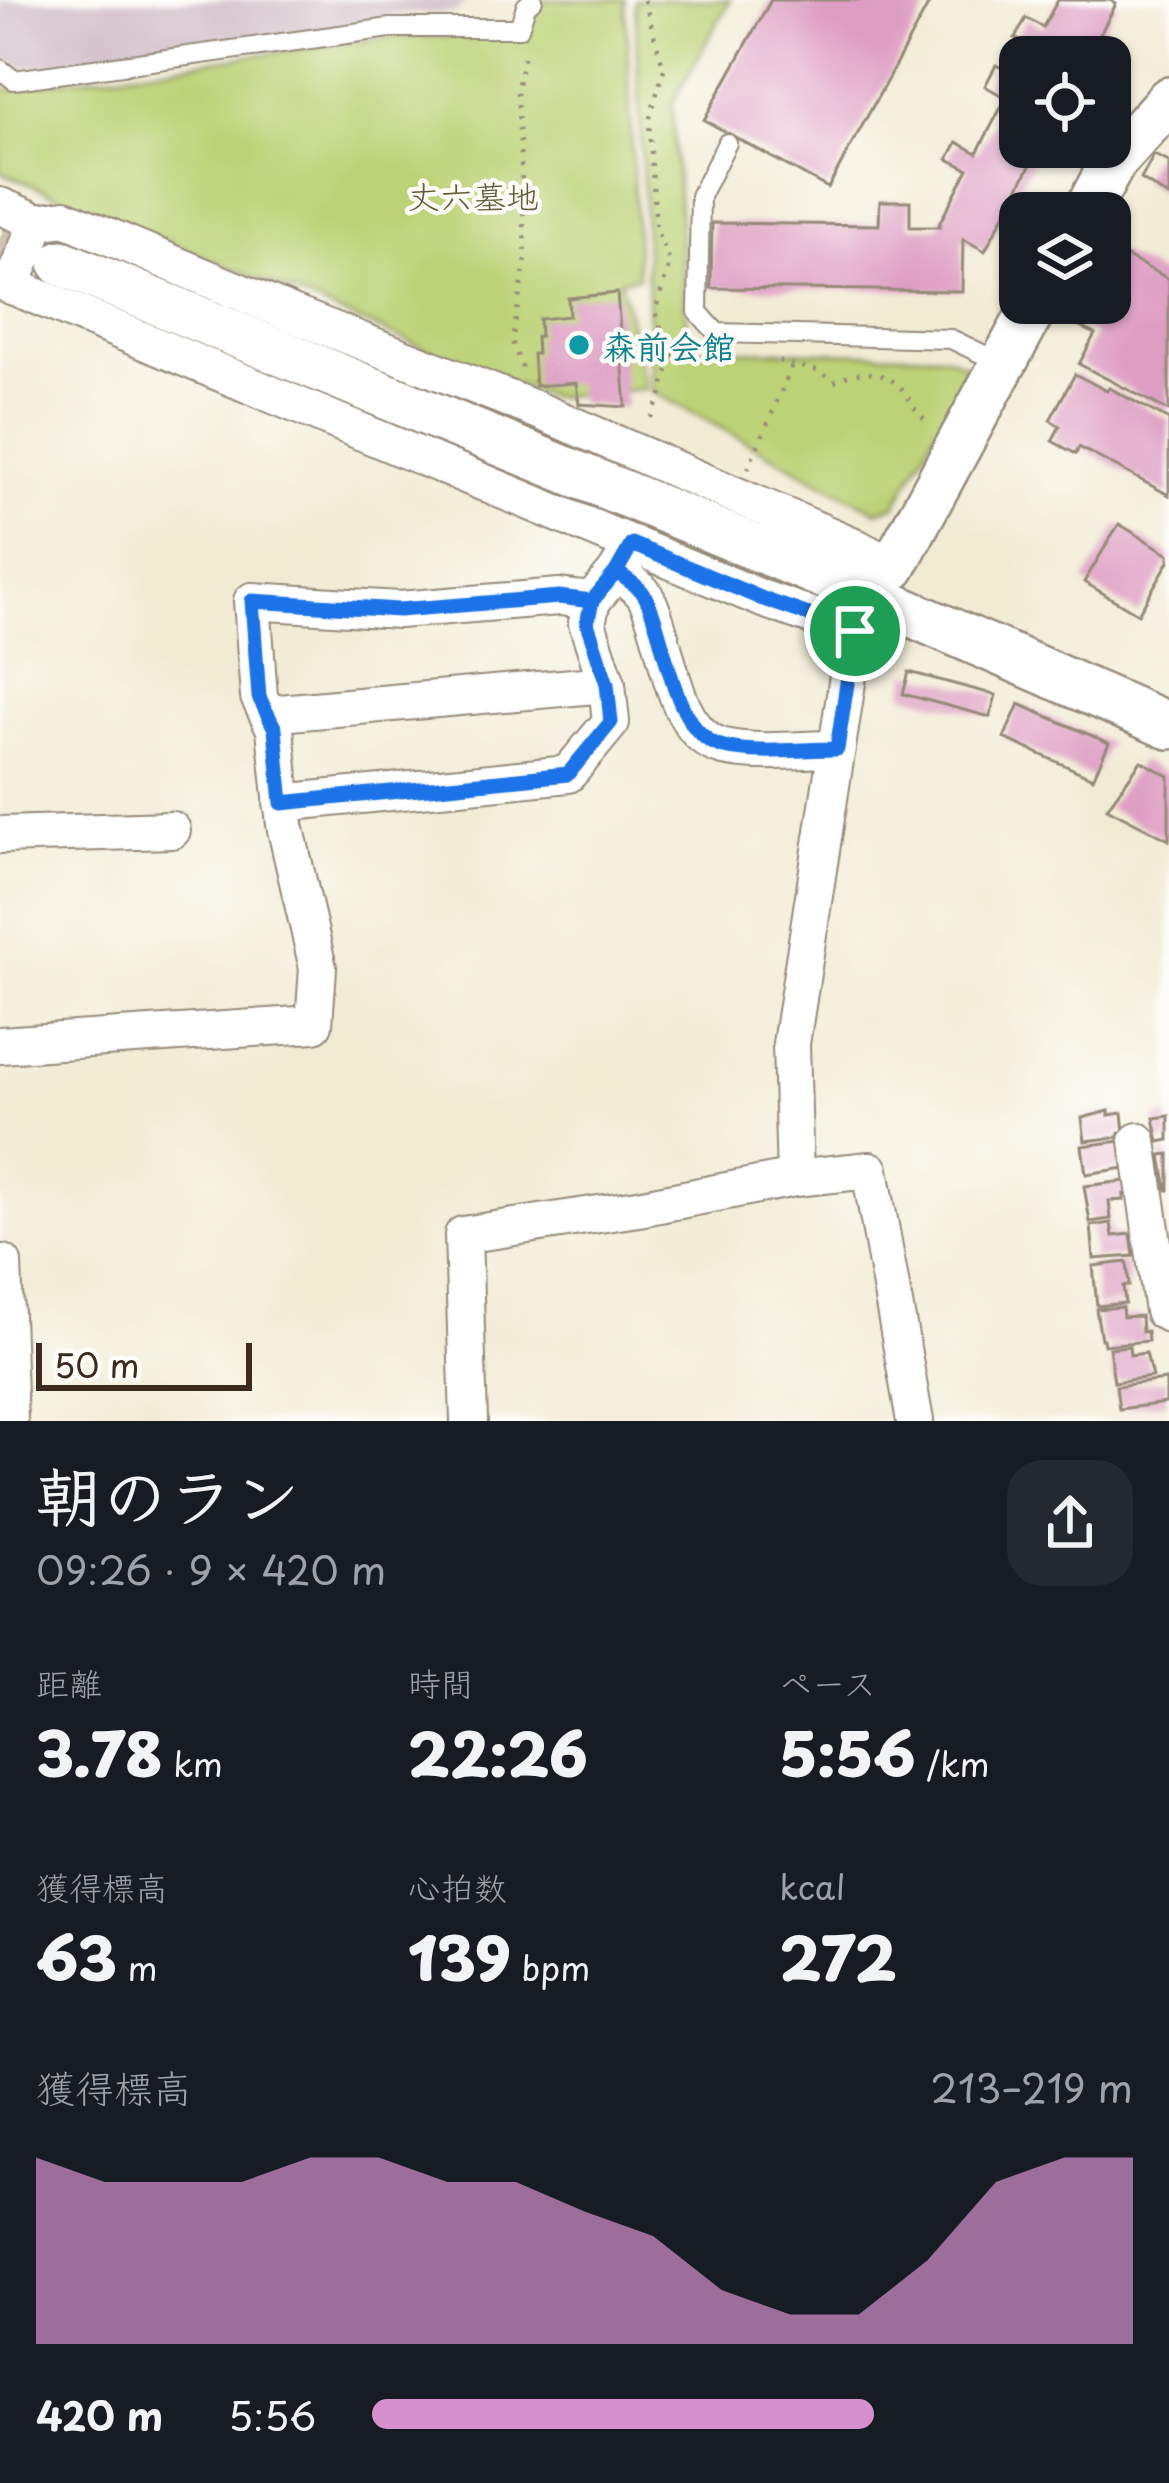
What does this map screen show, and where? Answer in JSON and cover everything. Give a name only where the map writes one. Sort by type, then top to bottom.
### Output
[{"type":"street","points":[[1097,192],[1113,162],[1167,103]]},
{"type":"street","points":[[0,206],[38,222],[65,218],[854,546],[874,599]]},
{"type":"street","points":[[38,222],[6,283],[624,558],[763,599],[874,599]]},
{"type":"street","points":[[62,263],[820,574],[1169,726]]},
{"type":"street","points":[[795,1178],[791,1044],[837,749],[874,599],[1025,324]]},
{"type":"street","points":[[282,803],[568,774],[611,722],[607,684],[587,623],[592,601],[624,558]]},
{"type":"street","points":[[624,558],[644,592],[684,711],[701,737],[722,747],[749,750],[837,749]]},
{"type":"street","points":[[0,1045],[314,1024],[318,968],[282,803],[275,729],[259,697],[252,601],[399,610],[559,597],[592,601]]},
{"type":"street","points":[[268,714],[607,684]]},
{"type":"street","points":[[0,835],[172,830]]},
{"type":"street","points":[[1138,1141],[1159,1207],[1163,1311],[1169,1314]]},
{"type":"street","points":[[469,1421],[463,1235],[795,1178],[870,1171],[915,1421]]},
{"type":"street","points":[[0,1263],[9,1421]]},
{"type":"lane","points":[[0,69],[14,80],[390,28],[519,28],[533,0]]},
{"type":"lane","points":[[727,143],[700,196],[698,311],[717,333],[951,339],[1003,364]]},
{"type":"path","points":[[644,0],[664,69],[649,121],[656,230],[670,262],[656,312],[672,356],[646,430]]},
{"type":"path","points":[[519,28],[528,36],[517,90],[526,259],[512,341],[536,410]]},
{"type":"path","points":[[672,356],[724,359]]},
{"type":"path","points":[[764,360],[819,371],[834,382],[850,373],[871,372],[890,379],[902,388],[916,414],[938,426]]},
{"type":"path","points":[[746,474],[793,364]]},
{"type":"shaded area","points":[[0,0],[466,0],[457,12],[395,14],[246,46],[19,68],[0,55]]},
{"type":"green space","name":"丈六墓地","points":[[545,0],[625,0],[638,277],[620,280],[646,389],[550,397],[0,172],[0,84],[12,91],[397,36],[527,36]]},
{"type":"green space","points":[[635,0],[730,0],[672,104],[688,349],[945,355],[970,367],[896,505],[876,511],[652,391]]},
{"type":"building","points":[[771,0],[931,0],[828,188],[704,120]]},
{"type":"building","points":[[1058,0],[1116,4],[1099,36],[1016,36],[1026,18],[1043,27]]},
{"type":"building","points":[[996,65],[999,67],[999,94],[985,86]]},
{"type":"building","points":[[999,111],[999,168],[1029,168],[1016,192],[999,192],[999,225],[985,251],[963,239],[962,291],[711,288],[712,223],[879,225],[880,201],[910,201],[910,227],[941,227],[968,169],[948,159],[957,142],[977,153]]},
{"type":"building","points":[[1154,155],[1169,162],[1169,197],[1141,179]]},
{"type":"building","points":[[1131,259],[1169,279],[1169,411],[1079,364],[1095,334],[1076,324],[1131,324]]},
{"type":"building","name":"森前会館","points":[[617,293],[626,407],[579,404],[576,383],[535,386],[533,354],[537,354],[539,319],[569,316],[568,298]]},
{"type":"building","points":[[1075,374],[1169,420],[1169,495],[1079,447],[1076,454],[1052,441],[1060,426],[1050,420]]},
{"type":"building","points":[[1119,524],[1169,554],[1138,614],[1084,582]]},
{"type":"building","points":[[909,672],[996,695],[990,717],[903,694]]},
{"type":"building","points":[[1019,704],[1109,743],[1093,778],[1004,738]]},
{"type":"building","points":[[1141,761],[1169,776],[1169,840],[1107,808]]},
{"type":"building","points":[[1109,1111],[1109,1115],[1122,1113],[1124,1132],[1119,1137],[1085,1141],[1082,1118]]},
{"type":"building","points":[[1169,1116],[1169,1140],[1159,1142],[1154,1118]]},
{"type":"building","points":[[1121,1141],[1125,1168],[1086,1174],[1082,1146]]},
{"type":"building","points":[[1169,1154],[1169,1190],[1167,1190],[1161,1155]]},
{"type":"building","points":[[1126,1181],[1124,1200],[1109,1201],[1111,1219],[1090,1222],[1084,1186]]},
{"type":"building","points":[[1111,1223],[1113,1236],[1131,1234],[1134,1256],[1094,1259],[1091,1226]]},
{"type":"building","points":[[1127,1262],[1125,1303],[1097,1306],[1093,1266]]},
{"type":"building","points":[[1122,1307],[1123,1317],[1141,1316],[1148,1341],[1104,1345],[1096,1309]]},
{"type":"building","points":[[1129,1346],[1130,1355],[1146,1353],[1152,1377],[1114,1382],[1109,1348]]},
{"type":"building","points":[[1166,1380],[1166,1403],[1119,1409],[1116,1386]]},
{"type":"tunnel","points":[[0,238],[62,263]]},
{"type":"place","name":"森前会館","points":[[579,345]]},
{"type":"route","points":[[855,631],[763,599],[632,544],[592,601],[587,623],[607,684],[611,722],[568,774],[282,803],[275,729],[259,697],[252,601],[399,610],[559,597],[592,601],[616,572],[644,592],[684,711],[701,737],[722,747],[749,750],[837,749],[855,631]]}]
